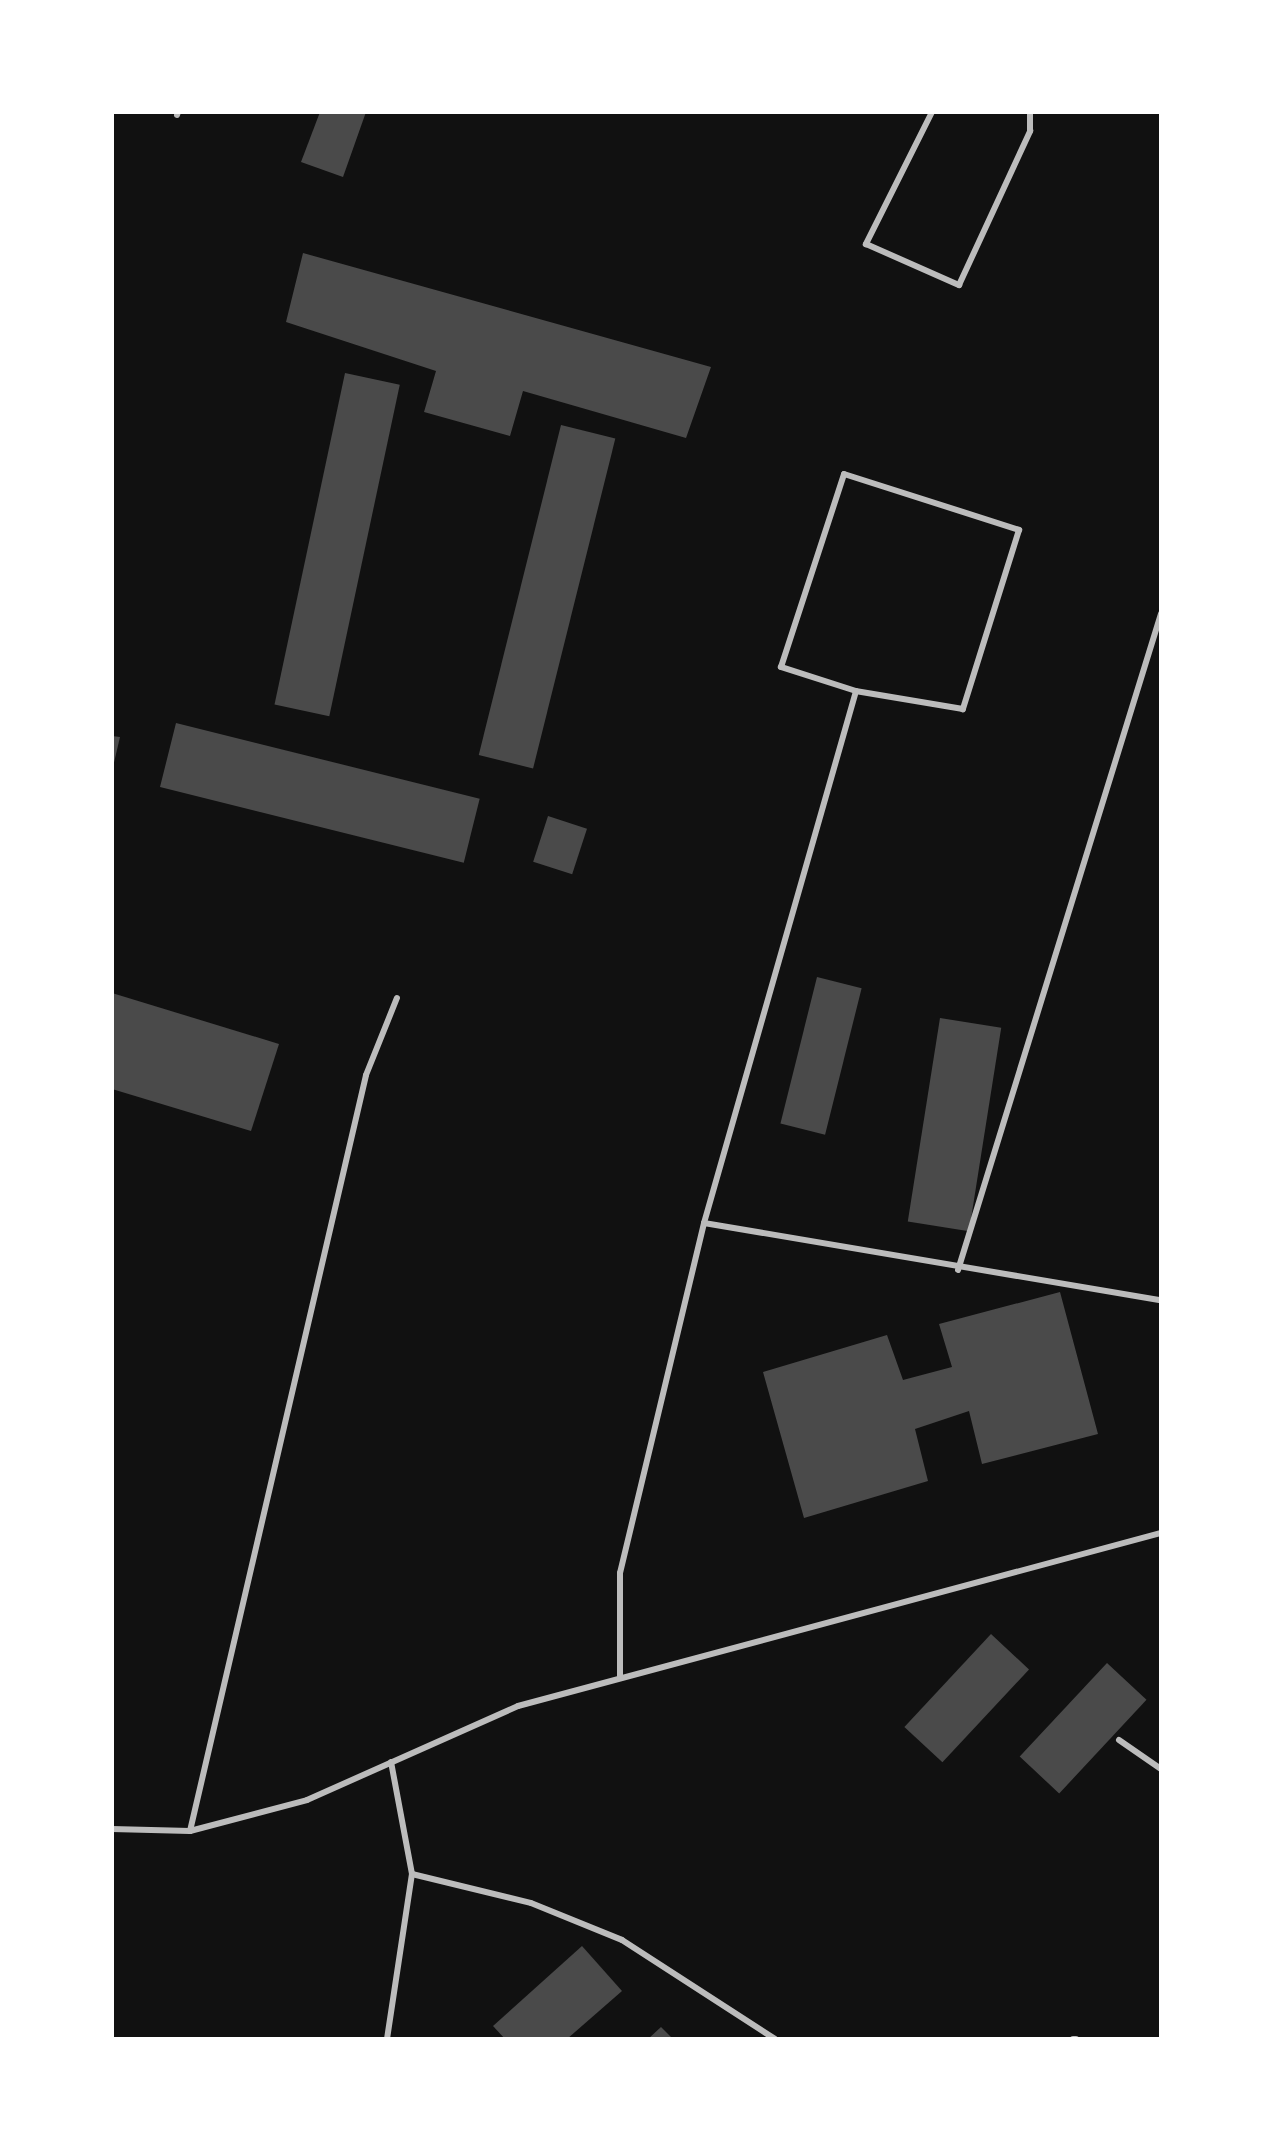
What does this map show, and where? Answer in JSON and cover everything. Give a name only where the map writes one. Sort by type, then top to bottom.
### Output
[{"type":"lane","points":[[932,112],[866,244],[959,285],[1030,131],[1030,112]]},
{"type":"lane","points":[[844,474],[1019,530],[963,709],[856,691],[781,667],[844,474]]},
{"type":"lane","points":[[958,1270],[1161,614]]},
{"type":"lane","points":[[620,1676],[620,1573],[704,1223],[856,691]]},
{"type":"lane","points":[[190,1831],[366,1075],[397,998]]},
{"type":"lane","points":[[704,1223],[958,1270],[1161,1300]]},
{"type":"lane","points":[[112,1829],[190,1831],[307,1800],[518,1706],[620,1676],[1161,1533]]},
{"type":"lane","points":[[1119,1740],[1161,1769]]},
{"type":"lane","points":[[387,2039],[412,1874],[391,1762]]},
{"type":"lane","points":[[412,1874],[531,1903],[622,1940],[774,2039]]},
{"type":"building","points":[[320,112],[366,112],[343,177],[301,162]]},
{"type":"building","points":[[303,253],[711,367],[686,438],[523,391],[510,436],[424,412],[436,371],[286,322]]},
{"type":"building","points":[[345,373],[400,385],[329,716],[275,705]]},
{"type":"building","points":[[561,425],[615,439],[533,768],[479,755]]},
{"type":"building","points":[[176,723],[480,799],[464,863],[160,787]]},
{"type":"building","points":[[112,736],[120,737],[113,767],[112,767]]},
{"type":"building","points":[[548,816],[587,829],[572,874],[533,862]]},
{"type":"building","points":[[817,977],[862,988],[825,1135],[780,1124]]},
{"type":"building","points":[[112,993],[279,1044],[251,1131],[112,1089]]},
{"type":"building","points":[[940,1018],[1001,1028],[969,1231],[908,1221]]},
{"type":"building","points":[[1060,1292],[1098,1434],[982,1464],[969,1411],[915,1429],[928,1481],[804,1518],[763,1372],[887,1335],[903,1380],[952,1367],[939,1324]]},
{"type":"building","points":[[991,1634],[1029,1669],[942,1762],[904,1727]]},
{"type":"building","points":[[1107,1663],[1146,1700],[1059,1793],[1020,1757]]},
{"type":"building","points":[[582,1946],[622,1991],[567,2039],[505,2039],[493,2026]]},
{"type":"building","points":[[661,2027],[673,2039],[648,2039]]}]
